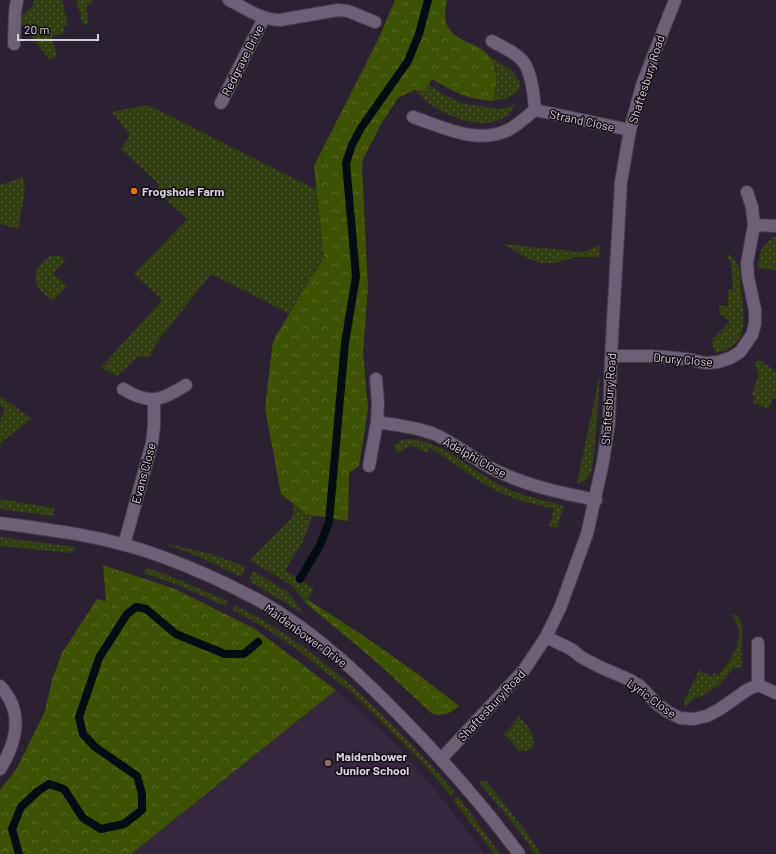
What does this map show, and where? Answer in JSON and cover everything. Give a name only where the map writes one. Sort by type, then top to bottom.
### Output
[{"type":"street","points":[[14,44],[17,0]]},
{"type":"street","name":"Redgrave Drive","points":[[229,0],[264,18],[280,20],[338,10],[348,11],[375,22]]},
{"type":"street","name":"Shaftesbury Road","points":[[442,758],[524,670],[546,637],[560,608],[587,534],[596,500],[609,422],[611,356],[621,182],[630,130],[642,84],[676,0]]},
{"type":"street","name":"Redgrave Drive","points":[[221,103],[264,18]]},
{"type":"street","name":"Strand Close","points":[[492,41],[509,51],[524,63],[529,74],[534,96],[534,110]]},
{"type":"street","name":"Strand Close","points":[[413,116],[464,134],[475,136],[487,136],[499,133],[510,128],[534,110],[630,130]]},
{"type":"street","name":"Drury Close","points":[[611,356],[652,356],[687,359],[706,363],[718,362],[730,358],[740,352],[752,335],[755,324],[755,310],[748,277],[747,263],[754,225],[752,207],[747,192]]},
{"type":"street","points":[[754,225],[776,226]]},
{"type":"street","points":[[369,466],[377,422],[378,402],[376,379]]},
{"type":"street","points":[[123,389],[146,400],[159,399],[176,392],[186,385]]},
{"type":"street","name":"Evans Close","points":[[124,545],[152,443],[154,426],[154,399]]},
{"type":"street","name":"Adelphi Close","points":[[377,422],[434,434],[495,470],[518,481],[544,489],[596,500]]},
{"type":"street","name":"Maidenbower Drive","points":[[0,523],[44,528],[124,545],[159,555],[194,569],[267,605],[322,644],[366,682],[442,758],[486,811],[518,854]]},
{"type":"street","name":"Lyric Close","points":[[546,637],[600,667],[640,686],[657,704],[680,718],[694,719],[707,716],[720,709],[747,690],[758,685]]},
{"type":"street","points":[[758,643],[758,685],[776,694]]},
{"type":"street","points":[[0,686],[12,703],[16,725],[11,747],[0,769]]},
{"type":"shaded area","name":"Maidenbower Junior School","points":[[336,690],[392,741],[432,786],[485,854],[131,854]]},
{"type":"green space","points":[[34,0],[62,0],[68,25],[63,26],[65,33],[52,36],[57,57],[49,59],[21,23],[20,17],[33,6]]},
{"type":"green space","points":[[76,0],[93,0],[86,7],[89,23],[83,25]]},
{"type":"green space","points":[[395,0],[447,0],[445,17],[449,29],[459,38],[478,47],[489,56],[495,69],[496,82],[492,101],[468,97],[432,79],[425,91],[414,90],[398,98],[381,124],[363,159],[362,168],[368,288],[363,351],[368,409],[359,466],[349,473],[348,521],[306,514],[281,494],[265,408],[273,341],[324,257],[314,166],[377,42]]},
{"type":"green space","points":[[490,56],[513,72],[520,82],[519,91],[505,99],[492,101],[496,88],[496,78]]},
{"type":"green space","points":[[429,85],[442,94],[464,104],[502,109],[515,104],[507,115],[494,122],[485,123],[464,120],[444,113],[426,101],[415,90],[425,91]]},
{"type":"green space","points":[[141,106],[150,106],[317,190],[324,257],[290,314],[211,274],[155,345],[150,357],[137,357],[117,376],[102,368],[98,371],[162,300],[134,274],[187,219],[156,190],[160,185],[121,149],[130,135],[112,112]]},
{"type":"green space","points":[[23,177],[25,191],[18,229],[0,224],[0,185]]},
{"type":"green space","points":[[774,237],[776,237],[776,270],[758,268],[759,258],[763,247]]},
{"type":"green space","points":[[503,244],[583,252],[600,245],[599,257],[577,257],[554,263],[542,263],[529,259]]},
{"type":"green space","points":[[728,253],[740,270],[743,310],[742,329],[740,337],[735,344],[727,350],[716,353],[711,341],[730,322],[719,312],[719,306],[728,306],[728,290],[733,289],[731,263],[727,258]]},
{"type":"green space","points":[[53,255],[61,256],[66,260],[53,273],[67,286],[53,301],[40,290],[36,283],[36,273],[40,265]]},
{"type":"green space","points":[[759,360],[776,371],[776,399],[773,398],[768,409],[753,403],[755,398],[752,393],[759,374],[754,363]]},
{"type":"green space","points":[[600,373],[592,471],[586,480],[577,483]]},
{"type":"green space","points":[[0,396],[32,419],[1,442],[0,452],[0,423],[4,408],[0,406]]},
{"type":"green space","points":[[408,439],[421,441],[445,450],[489,479],[508,489],[564,506],[557,528],[549,526],[554,509],[509,496],[487,486],[430,448],[427,453],[412,445],[397,453],[394,446],[401,441]]},
{"type":"green space","points":[[0,499],[54,508],[54,516],[0,509]]},
{"type":"green space","points":[[294,505],[306,514],[313,515],[303,541],[285,570],[314,589],[306,603],[291,585],[250,560],[290,520],[293,516]]},
{"type":"green space","points":[[0,537],[75,547],[74,551],[71,553],[0,546]]},
{"type":"green space","points":[[163,543],[212,554],[244,566],[245,569],[241,577],[200,557]]},
{"type":"green space","points":[[103,565],[175,589],[255,629],[336,690],[131,854],[0,854],[0,790],[17,768],[45,711],[52,680],[62,653],[97,599],[106,601]]},
{"type":"green space","points":[[148,568],[227,601],[225,606],[178,585],[143,573]]},
{"type":"green space","points":[[253,571],[288,592],[304,614],[251,582],[250,577]]},
{"type":"green space","points":[[308,600],[364,636],[419,675],[459,706],[442,715],[431,713],[380,665],[306,603]]},
{"type":"green space","points":[[235,605],[291,638],[342,678],[412,744],[455,792],[451,796],[422,762],[351,692],[291,645],[262,626],[233,610]]},
{"type":"green space","points":[[730,613],[737,616],[742,623],[742,667],[733,669],[720,684],[703,696],[694,698],[685,708],[684,701],[699,670],[712,677],[714,673],[719,675],[734,653],[739,637],[736,621]]},
{"type":"green space","points":[[519,716],[531,731],[534,740],[531,748],[526,751],[519,751],[504,735]]},
{"type":"green space","points":[[478,781],[486,781],[527,833],[541,854],[535,854],[523,836]]},
{"type":"green space","points":[[458,796],[500,854],[494,854],[453,800]]},
{"type":"waterway","points":[[300,579],[320,545],[329,522],[345,343],[356,276],[346,163],[352,145],[361,128],[408,61],[419,34],[428,0]]},
{"type":"waterway","points":[[19,854],[12,829],[21,807],[38,791],[49,784],[64,789],[83,818],[101,829],[124,824],[142,810],[142,794],[137,776],[95,747],[83,734],[79,717],[99,658],[127,614],[136,607],[146,609],[176,634],[225,654],[244,654],[258,642]]},
{"type":"place","name":"Frogshole Farm","points":[[134,191]]},
{"type":"place","name":"Maidenbower Junior School","points":[[328,763]]}]
